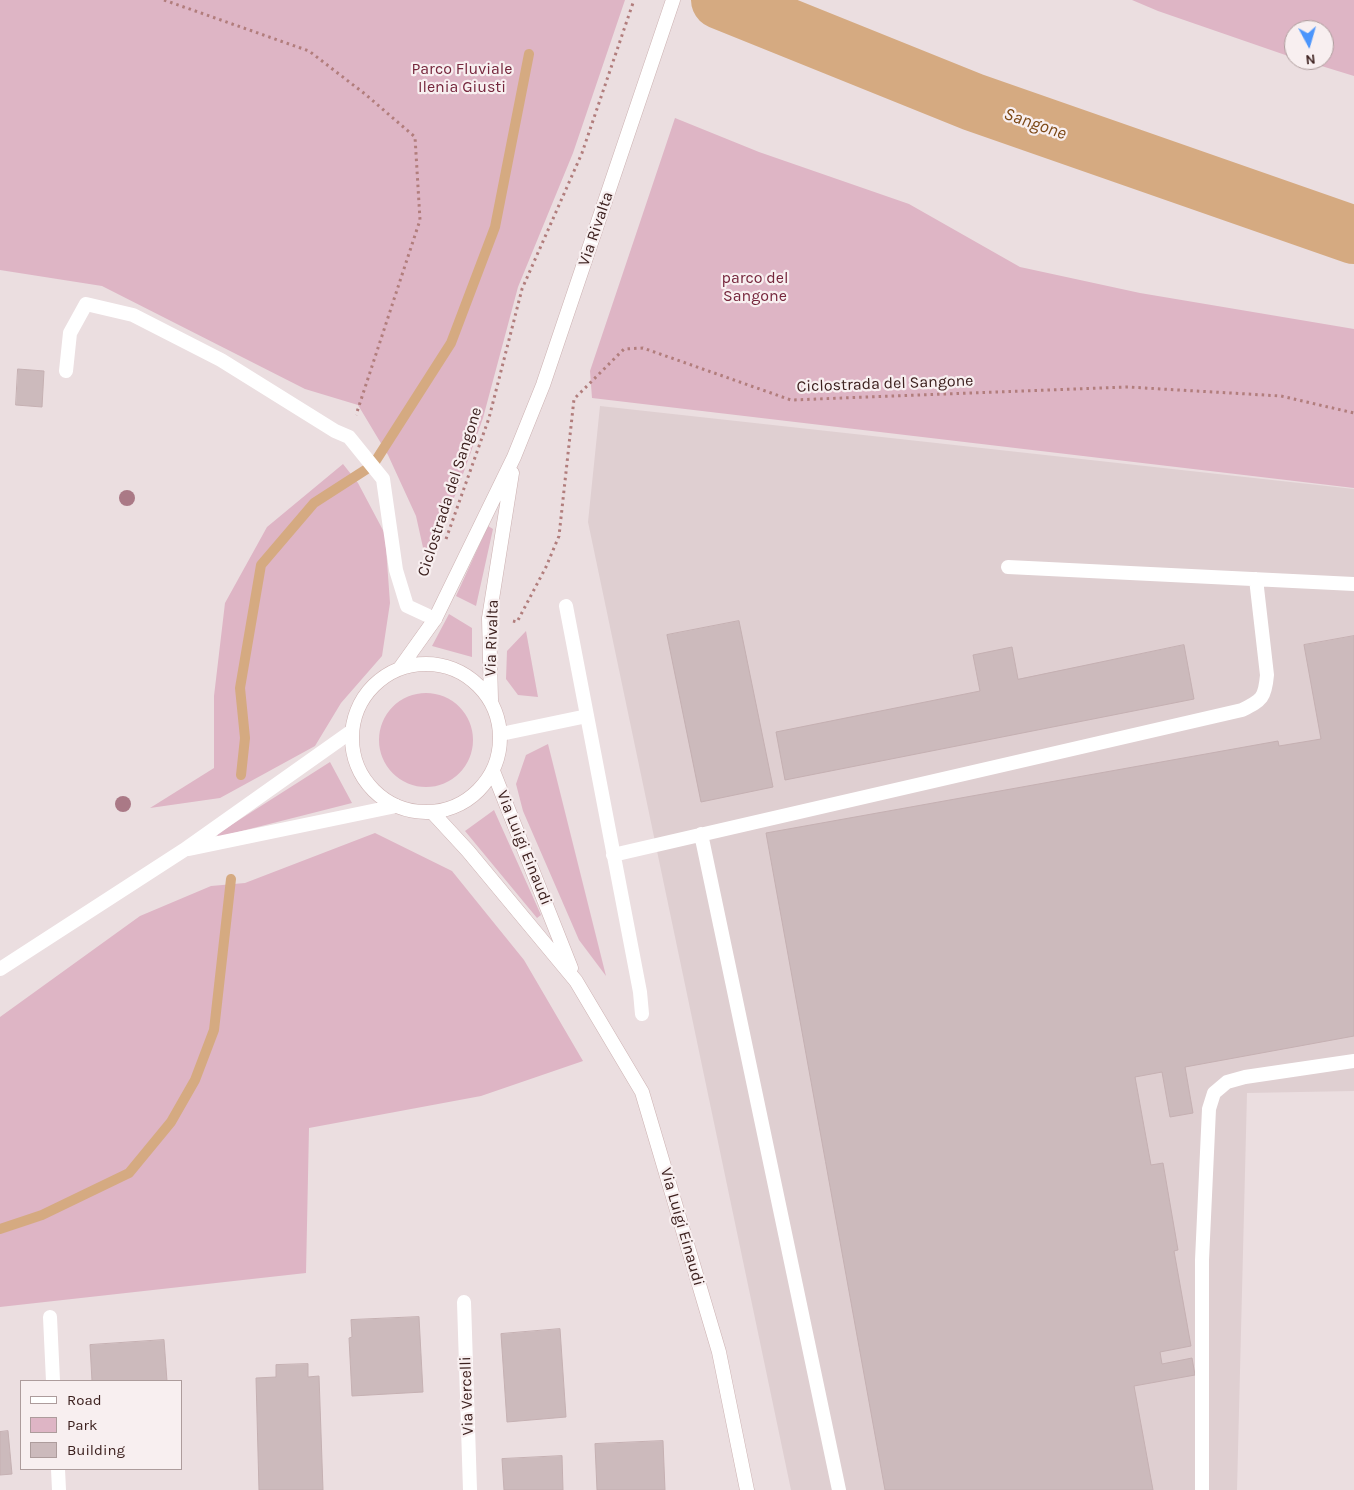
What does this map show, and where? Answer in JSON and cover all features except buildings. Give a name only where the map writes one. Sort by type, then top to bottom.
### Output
[{"type":"main road","name":"Via Rivalta","points":[[400,668],[426,664],[451,668],[474,681],[491,700],[498,717],[501,734],[500,753],[494,772],[468,800],[432,812],[414,812],[396,806],[371,788],[355,762],[352,731],[359,705],[376,683],[400,668],[435,619],[514,457],[543,385],[673,0]]},
{"type":"main road","points":[[66,371],[70,333],[86,304],[133,315],[221,360],[335,431],[349,437],[383,479],[396,570],[407,606],[435,619]]},
{"type":"main road","name":"Via Rivalta","points":[[491,700],[489,618],[514,457]]},
{"type":"main road","points":[[1008,567],[1354,584]]},
{"type":"main road","points":[[613,855],[1242,710],[1258,702],[1266,691],[1267,675],[1256,579]]},
{"type":"main road","points":[[566,606],[640,992],[642,1014]]},
{"type":"main road","points":[[501,734],[587,716]]},
{"type":"main road","points":[[0,969],[184,850],[352,731]]},
{"type":"main road","name":"Via Luigi Einaudi","points":[[494,772],[576,980],[642,1092],[719,1352],[747,1490]]},
{"type":"main road","points":[[184,850],[396,806]]},
{"type":"main road","name":"Via Luigi Einaudi","points":[[432,812],[468,851],[576,980]]},
{"type":"main road","points":[[700,834],[839,1490]]},
{"type":"main road","points":[[1202,1490],[1202,1260],[1209,1109],[1214,1093],[1227,1082],[1246,1077],[1354,1061]]},
{"type":"main road","name":"Via Vercelli","points":[[464,1302],[470,1490]]},
{"type":"main road","points":[[50,1317],[53,1380]]},
{"type":"main road","points":[[58,1470],[59,1490]]},
{"type":"path","points":[[164,0],[309,51],[365,94],[415,137],[420,220],[349,437]]},
{"type":"path","name":"Ciclostrada del Sangone","points":[[442,548],[489,418],[522,289],[582,153],[634,0]]},
{"type":"path","name":"Ciclostrada del Sangone","points":[[489,618],[517,622],[546,567],[559,536],[574,399],[624,350],[643,348],[791,400],[1128,387],[1282,396],[1354,413]]},
{"type":"shaded area","points":[[600,406],[1354,489],[1354,1091],[1247,1093],[1237,1490],[791,1490],[588,522]]},
{"type":"green space","name":"Parco Fluviale Ilenia Giusti","points":[[0,0],[625,0],[573,153],[518,287],[483,418],[457,491],[426,561],[416,516],[388,455],[358,405],[305,389],[102,286],[0,270]]},
{"type":"green space","points":[[1132,0],[1354,0],[1354,76],[1334,70],[1334,20],[1284,20],[1284,55],[1158,11]]},
{"type":"green space","name":"parco del Sangone","points":[[675,118],[759,152],[909,204],[1020,267],[1140,293],[1354,329],[1354,488],[592,398],[590,371]]},
{"type":"green space","points":[[343,464],[358,483],[385,534],[390,603],[382,656],[341,703],[315,746],[220,798],[150,808],[214,768],[214,696],[225,603],[267,527]]},
{"type":"green space","points":[[488,526],[493,529],[476,606],[456,596]]},
{"type":"green space","points":[[449,614],[472,628],[472,657],[432,646]]},
{"type":"green space","points":[[526,631],[538,697],[518,695],[506,679],[507,651]]},
{"type":"green space","points":[[426,693],[444,697],[459,707],[469,722],[473,740],[469,758],[459,773],[444,783],[426,787],[408,783],[393,773],[383,758],[379,740],[383,722],[393,707],[408,697]]},
{"type":"green space","points":[[548,744],[606,976],[579,940],[523,811],[516,784],[526,755]]},
{"type":"green space","points":[[330,762],[352,803],[218,837],[217,834]]},
{"type":"green space","points":[[494,810],[541,915],[537,918],[465,831]]},
{"type":"green space","points":[[375,833],[452,871],[524,960],[583,1061],[481,1096],[309,1128],[306,1273],[0,1307],[0,1017],[140,916],[211,886],[245,883]]},
{"type":"waterway","name":"Sangone","points":[[720,0],[973,102],[1354,235]]},
{"type":"waterway","points":[[241,775],[245,738],[240,688],[261,565],[314,503],[373,465],[451,343],[495,227],[529,54]]},
{"type":"waterway","points":[[0,1229],[42,1215],[129,1173],[171,1122],[195,1080],[214,1030],[231,879]]}]
